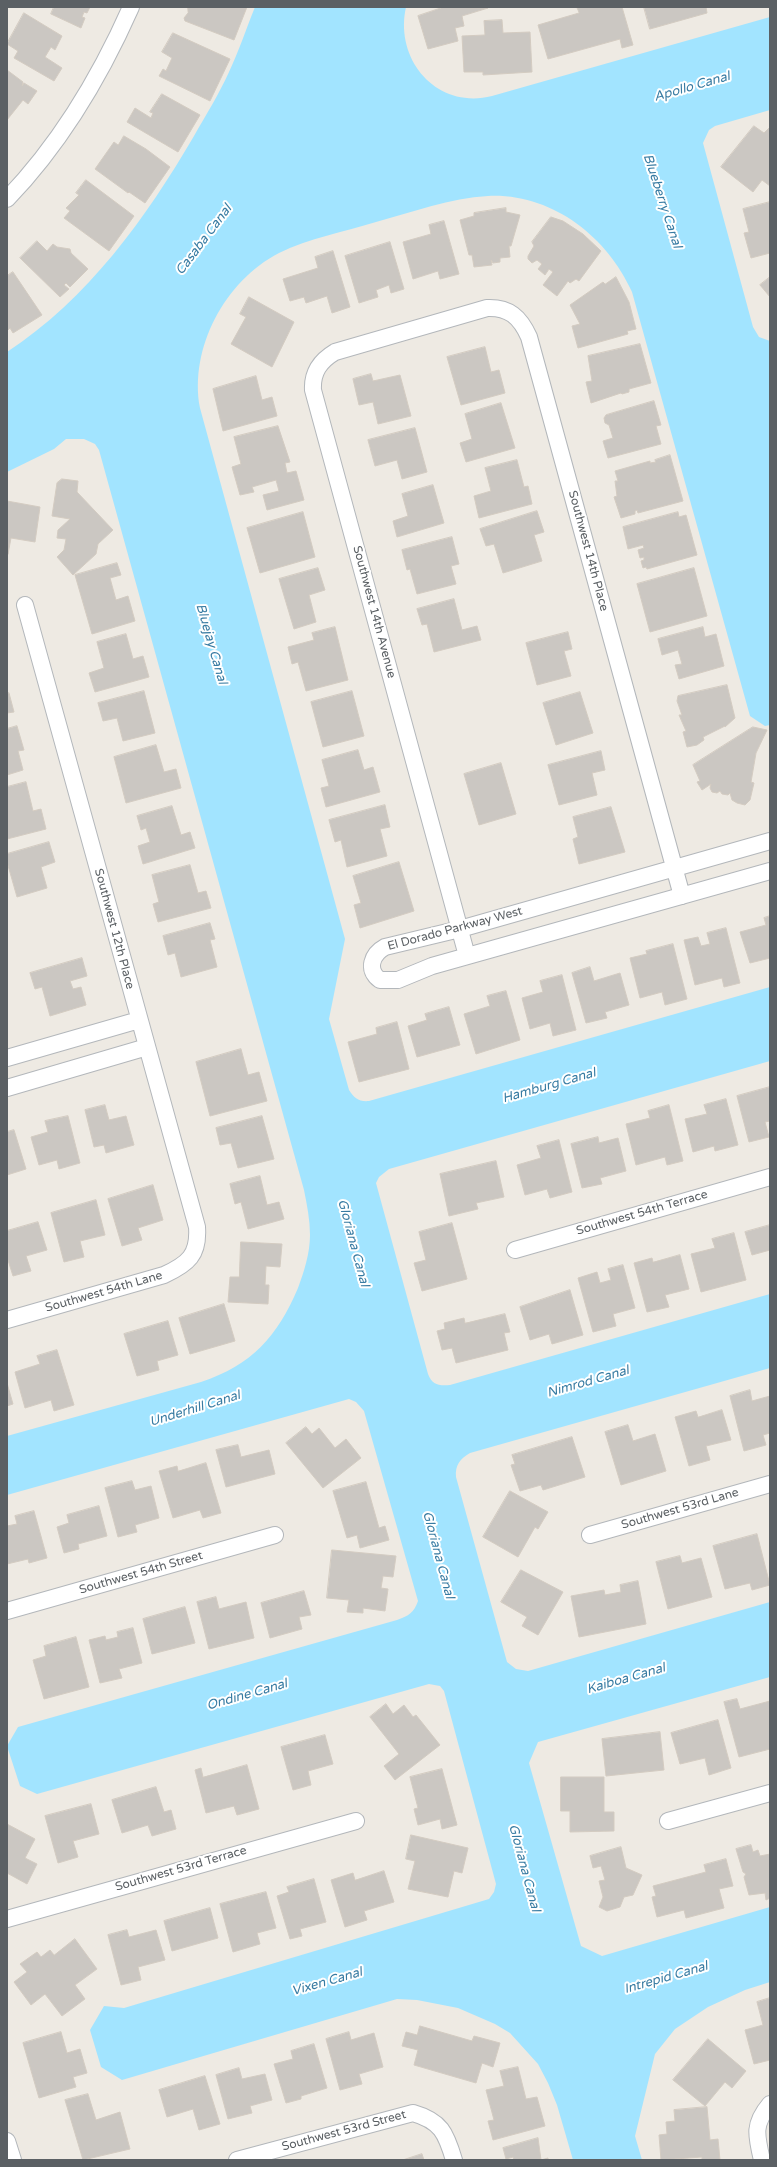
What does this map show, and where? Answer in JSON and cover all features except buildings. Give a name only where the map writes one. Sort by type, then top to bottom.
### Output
[{"type":"street","points":[[7,199],[46,154],[71,119],[93,83],[131,7]]},
{"type":"street","name":"Southwest 14th Place","points":[[411,329],[487,308],[506,309],[523,324],[529,337],[682,896]]},
{"type":"street","name":"Southwest 14th Avenue","points":[[411,329],[335,352],[324,360],[316,370],[312,379],[313,390],[467,956]]},
{"type":"street","name":"Southwest 12th Place","points":[[25,605],[197,1227],[198,1240],[194,1252]]},
{"type":"street","name":"El Dorado Parkway West","points":[[770,840],[460,929],[385,947],[377,951],[374,956],[372,965],[373,971],[380,980],[389,981],[467,956],[770,871]]},
{"type":"street","points":[[7,1058],[139,1020]]},
{"type":"street","points":[[7,1088],[147,1047]]},
{"type":"street","name":"Southwest 54th Terrace","points":[[515,1250],[770,1177]]},
{"type":"street","name":"Southwest 54th Lane","points":[[7,1320],[164,1275],[186,1263],[194,1252]]},
{"type":"street","name":"Southwest 53rd Lane","points":[[590,1535],[770,1484]]},
{"type":"street","name":"Southwest 54th Street","points":[[7,1611],[275,1535]]},
{"type":"street","points":[[668,1822],[770,1793]]},
{"type":"street","name":"Southwest 53rd Terrace","points":[[7,1919],[356,1820]]},
{"type":"street","points":[[762,2160],[756,2134],[765,2110]]},
{"type":"street","name":"Southwest 53rd Street","points":[[237,2160],[413,2112],[429,2117],[442,2129],[454,2160]]},
{"type":"street","points":[[7,2141],[13,2160]]},
{"type":"water","points":[[255,7],[406,7],[404,27],[407,45],[413,62],[424,77],[437,88],[454,95],[472,98],[492,96],[770,17],[770,110],[715,126],[709,130],[703,143],[753,327],[759,337],[770,341],[770,725],[765,726],[750,716],[632,292],[608,253],[592,236],[555,210],[534,202],[511,197],[474,197],[432,206],[314,239],[279,253],[260,265],[242,281],[227,299],[215,318],[206,340],[200,362],[198,385],[200,408],[345,939],[329,1019],[349,1090],[353,1095],[357,1099],[369,1101],[770,987],[770,1061],[389,1169],[379,1177],[376,1183],[428,1374],[434,1383],[439,1385],[450,1385],[770,1294],[770,1368],[470,1453],[461,1460],[456,1469],[456,1477],[507,1662],[516,1669],[528,1671],[770,1602],[770,1677],[538,1742],[529,1763],[581,1946],[602,1956],[770,1907],[770,1982],[745,1990],[708,2007],[675,2029],[655,2054],[635,2136],[642,2160],[573,2160],[557,2105],[548,2083],[538,2064],[510,2033],[495,2024],[458,2008],[417,2000],[397,1999],[122,2080],[101,2067],[90,2030],[104,2006],[124,2008],[489,1899],[494,1892],[496,1884],[444,1691],[440,1686],[429,1684],[37,1794],[20,1786],[7,1746],[18,1727],[397,1620],[410,1614],[418,1601],[364,1411],[356,1402],[349,1399],[7,1495],[7,1436],[201,1382],[235,1367],[249,1358],[272,1335],[290,1305],[298,1288],[309,1249],[310,1235],[304,1190],[99,450],[95,444],[84,439],[66,439],[54,449],[7,472],[7,352],[36,331],[64,307],[89,282],[113,255],[156,197],[176,167],[217,96],[233,64]]},
{"type":"water label","name":"Apollo Canal","points":[[692,87]]},
{"type":"water label","name":"Blueberry Canal","points":[[662,201]]},
{"type":"water label","name":"Casaba Canal","points":[[204,240]]},
{"type":"water label","name":"Bluejay Canal","points":[[211,644]]},
{"type":"water label","name":"Hamburg Canal","points":[[549,1086]]},
{"type":"water label","name":"Gloriana Canal","points":[[353,1243]]},
{"type":"water label","name":"Nimrod Canal","points":[[588,1382]]},
{"type":"water label","name":"Underhill Canal","points":[[195,1409]]},
{"type":"water label","name":"Gloriana Canal","points":[[438,1555]]},
{"type":"water label","name":"Kaiboa Canal","points":[[626,1679]]},
{"type":"water label","name":"Ondine Canal","points":[[247,1695]]},
{"type":"water label","name":"Gloriana Canal","points":[[524,1868]]},
{"type":"water label","name":"Intrepid Canal","points":[[666,1978]]},
{"type":"water label","name":"Vixen Canal","points":[[327,1982]]}]
